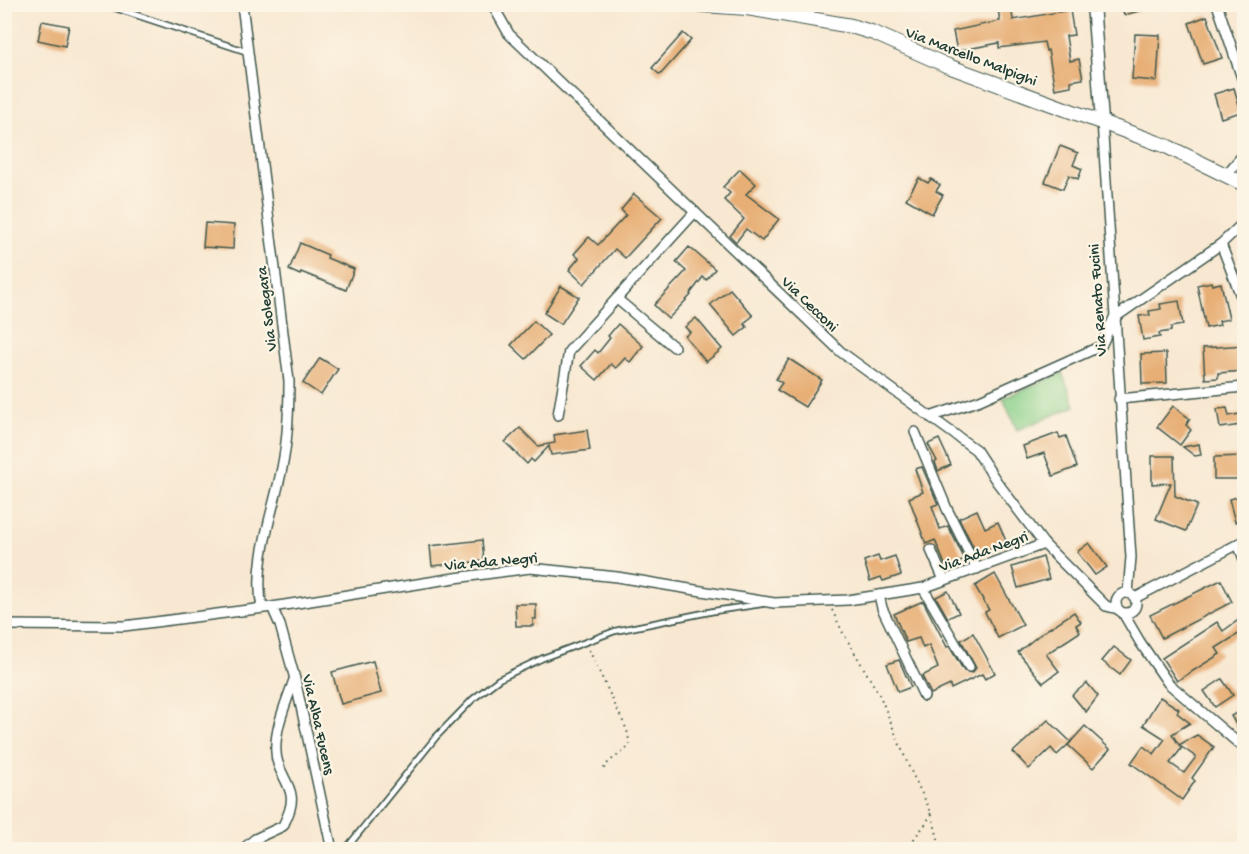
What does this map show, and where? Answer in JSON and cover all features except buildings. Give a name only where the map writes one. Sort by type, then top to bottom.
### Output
[{"type":"main road","name":"Via Marcello Malpighi","points":[[688,4],[747,8],[851,26],[874,33],[948,66],[1166,146],[1245,184]]},
{"type":"street","name":"Via Solegara","points":[[242,4],[289,381],[289,424],[265,538],[258,590],[267,608]]},
{"type":"street","name":"Via Cecconi","points":[[492,4],[509,34],[841,352],[976,450],[1044,544],[1106,606],[1120,611],[1168,682],[1245,748]]},
{"type":"street","name":"Via Renato Fucini","points":[[1093,4],[1131,557],[1131,595]]},
{"type":"street","points":[[1217,4],[1245,84]]},
{"type":"street","points":[[1225,176],[1245,154]]},
{"type":"street","points":[[558,415],[569,351],[695,212]]},
{"type":"street","points":[[930,417],[980,400],[1101,346],[1114,318],[1221,244],[1245,222]]},
{"type":"street","points":[[1221,244],[1245,303]]},
{"type":"street","points":[[617,299],[674,347]]},
{"type":"street","points":[[1119,399],[1245,387]]},
{"type":"street","points":[[915,432],[946,509],[977,569]]},
{"type":"street","points":[[1131,595],[1137,604],[1134,609],[1129,613],[1120,611],[1116,603],[1119,597],[1131,595],[1241,542],[1245,559]]},
{"type":"street","name":"Via Ada Negri","points":[[4,625],[124,626],[267,608],[530,568],[617,577],[774,603],[848,600],[923,588],[1044,544]]},
{"type":"street","points":[[931,550],[944,580]]},
{"type":"street","points":[[923,588],[969,667]]},
{"type":"street","points":[[879,595],[882,608],[924,696]]},
{"type":"street","name":"Via Alba Fucens","points":[[267,608],[280,625],[295,679],[332,849]]},
{"type":"street","points":[[242,849],[255,839],[283,826],[290,811],[291,795],[280,772],[275,751],[280,722],[295,679]]},
{"type":"lane","points":[[103,4],[248,52]]},
{"type":"lane","points":[[345,849],[436,737],[473,699],[499,679],[543,658],[615,631],[714,611],[774,603]]},
{"type":"path","points":[[827,601],[842,632],[880,696],[909,767],[931,812],[941,849]]},
{"type":"path","points":[[585,642],[627,730],[630,745],[623,753],[608,761],[603,770]]},
{"type":"path","points":[[908,849],[916,834],[928,822],[931,812]]},
{"type":"green space","points":[[1062,373],[1075,406],[1017,430],[1003,398]]}]
